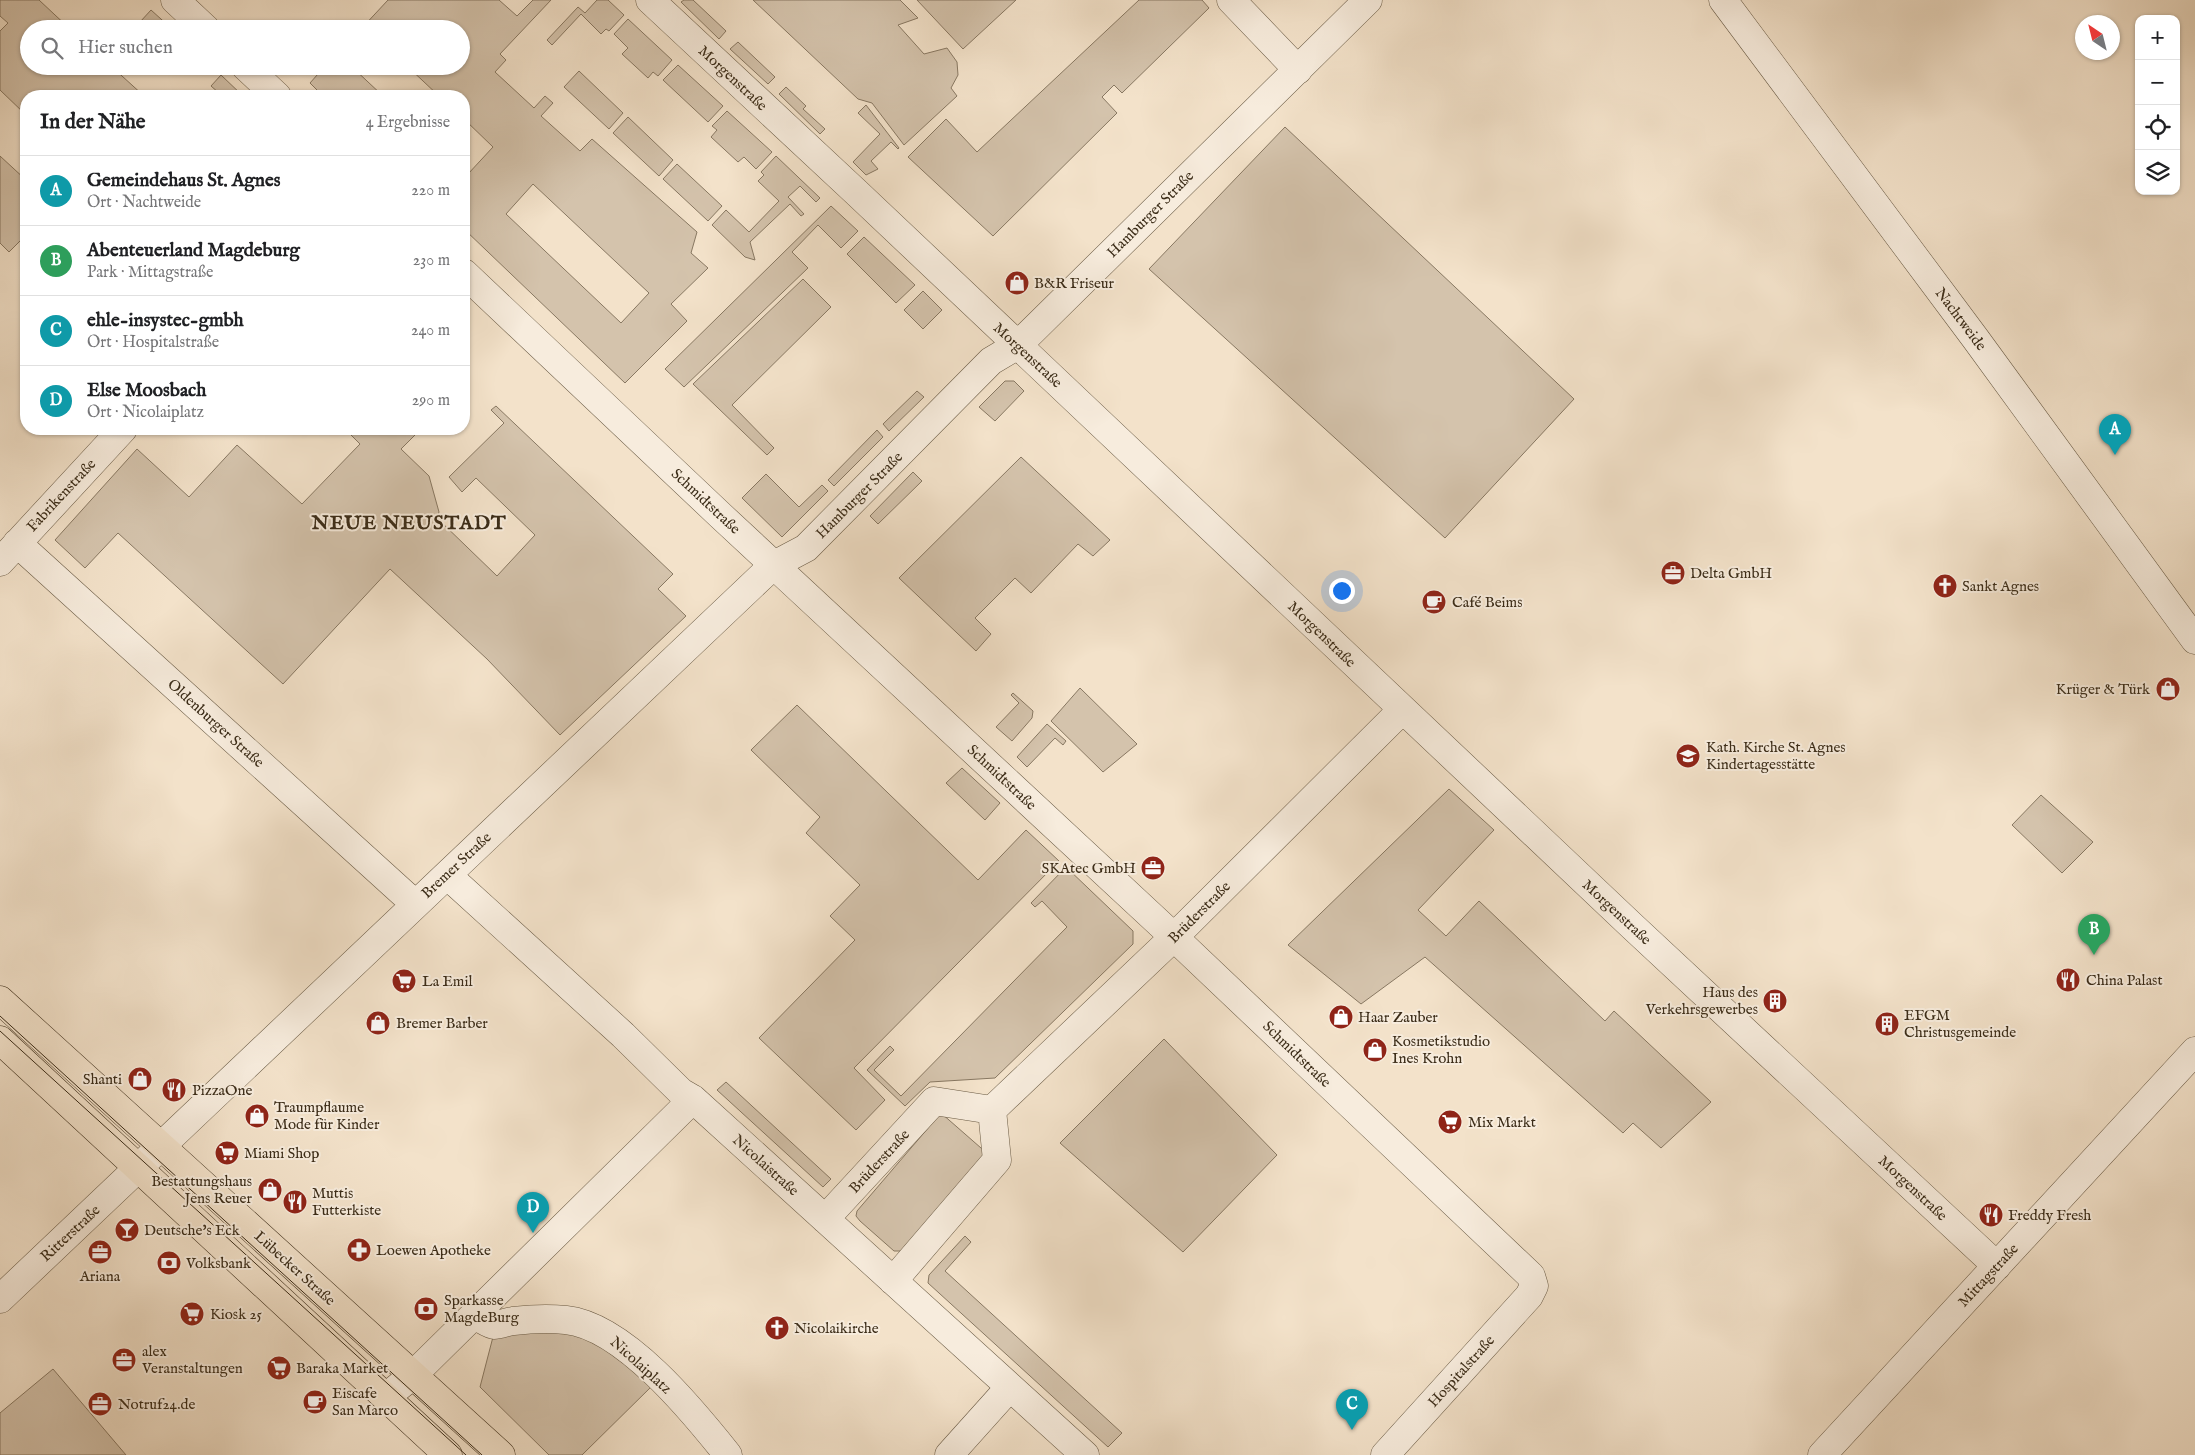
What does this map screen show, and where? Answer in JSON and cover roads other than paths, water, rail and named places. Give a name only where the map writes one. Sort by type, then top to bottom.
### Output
[{"type":"main road","name":"Lübecker Straße","points":[[0,1000],[501,1455]]},
{"type":"main road","name":"Lübecker Straße","points":[[0,1040],[448,1455]]},
{"type":"street","points":[[175,0],[196,20]]},
{"type":"street","name":"Morgenstraße","points":[[650,0],[1018,345],[1402,710],[1996,1266]]},
{"type":"street","points":[[1231,0],[1298,70]]},
{"type":"street","name":"Hamburger Straße","points":[[774,565],[806,548],[991,361],[1018,345],[1368,0]]},
{"type":"street","name":"Nachtweide","points":[[1723,0],[1976,338],[2195,640]]},
{"type":"street","points":[[255,75],[271,90]]},
{"type":"street","name":"Schmidtstraße","points":[[470,279],[774,565],[1174,937],[1522,1266],[1531,1276],[1534,1286]]},
{"type":"street","name":"Fabrikenstraße","points":[[9,553],[117,435]]},
{"type":"street","name":"Oldenburger Straße","points":[[9,553],[415,904]]},
{"type":"street","name":"Bremer Straße","points":[[140,1168],[415,904],[774,565]]},
{"type":"street","name":"Brüderstraße","points":[[825,1219],[934,1101],[992,1110],[1174,937],[1402,710]]},
{"type":"street","name":"Nicolaistraße","points":[[447,875],[623,1035],[681,1092],[693,1099],[1085,1455]]},
{"type":"street","name":"Mittagstraße","points":[[1822,1455],[2195,1051]]},
{"type":"street","points":[[386,1397],[413,1375],[693,1099]]},
{"type":"street","points":[[893,1281],[997,1160],[992,1110]]},
{"type":"street","name":"Ritterstraße","points":[[0,1299],[140,1168]]},
{"type":"street","name":"Hospitalstraße","points":[[1385,1455],[1527,1299],[1534,1286]]},
{"type":"street","name":"Nicolaiplatz","points":[[474,1314],[494,1325],[531,1319],[559,1319],[579,1322],[606,1334],[620,1342],[661,1381],[702,1422],[728,1455]]},
{"type":"street","points":[[948,1455],[1010,1387]]},
{"type":"tram line","points":[[0,1016],[482,1455]]},
{"type":"tram line","points":[[0,1031],[466,1455]]},
{"type":"place","name":"B&R Friseur","points":[[1017,283]]},
{"type":"place","name":"Gemeindehaus St. Agnes","points":[[2115,455]]},
{"type":"place","name":"Delta GmbH","points":[[1673,573]]},
{"type":"place","name":"Sankt Agnes","points":[[1945,586]]},
{"type":"place","name":"Café Beims","points":[[1434,602]]},
{"type":"place","name":"Krüger & Türk","points":[[2168,689]]},
{"type":"place","name":"Kath. Kirche St. Agnes Kindertagesstätte","points":[[1688,756]]},
{"type":"place","name":"SKAtec GmbH","points":[[1153,868]]},
{"type":"place","name":"Abenteuerland Magdeburg","points":[[2094,955]]},
{"type":"place","name":"China Palast","points":[[2068,980]]},
{"type":"place","name":"La Emil","points":[[404,981]]},
{"type":"place","name":"Haus des Verkehrsgewerbes","points":[[1775,1001]]},
{"type":"place","name":"Haar Zauber","points":[[1341,1017]]},
{"type":"place","name":"Bremer Barber","points":[[378,1023]]},
{"type":"place","name":"EFGM Christusgemeinde","points":[[1887,1024]]},
{"type":"place","name":"Kosmetikstudio Ines Krohn","points":[[1375,1050]]},
{"type":"place","name":"Shanti","points":[[140,1079]]},
{"type":"place","name":"PizzaOne","points":[[174,1090]]},
{"type":"place","name":"Traumpflaume Mode für Kinder","points":[[257,1116]]},
{"type":"place","name":"Mix Markt","points":[[1450,1122]]},
{"type":"place","name":"Miami Shop","points":[[227,1153]]},
{"type":"place","name":"Bestattungshaus Jens Reuer","points":[[270,1190]]},
{"type":"place","name":"Muttis Futterkiste","points":[[295,1202]]},
{"type":"place","name":"Freddy Fresh","points":[[1991,1215]]},
{"type":"place","name":"Deutsche's Eck","points":[[127,1230]]},
{"type":"place","name":"Else Moosbach","points":[[533,1233]]},
{"type":"place","name":"Loewen Apotheke","points":[[359,1250]]},
{"type":"place","name":"Ariana","points":[[100,1252]]},
{"type":"place","name":"Volksbank","points":[[169,1263]]},
{"type":"place","name":"Sparkasse MagdeBurg","points":[[426,1309]]},
{"type":"place","name":"Kiosk 25","points":[[192,1314]]},
{"type":"place","name":"Nicolaikirche","points":[[777,1328]]},
{"type":"place","name":"alex Veranstaltungen","points":[[124,1360]]},
{"type":"place","name":"Baraka Market","points":[[279,1368]]},
{"type":"place","name":"Eiscafe San Marco","points":[[315,1402]]},
{"type":"place","name":"Notruf24.de","points":[[100,1404]]},
{"type":"place","name":"ehle-insystec-gmbh","points":[[1352,1430]]},
{"type":"district","name":"NEUE NEUSTADT","points":[[409,522]]}]
